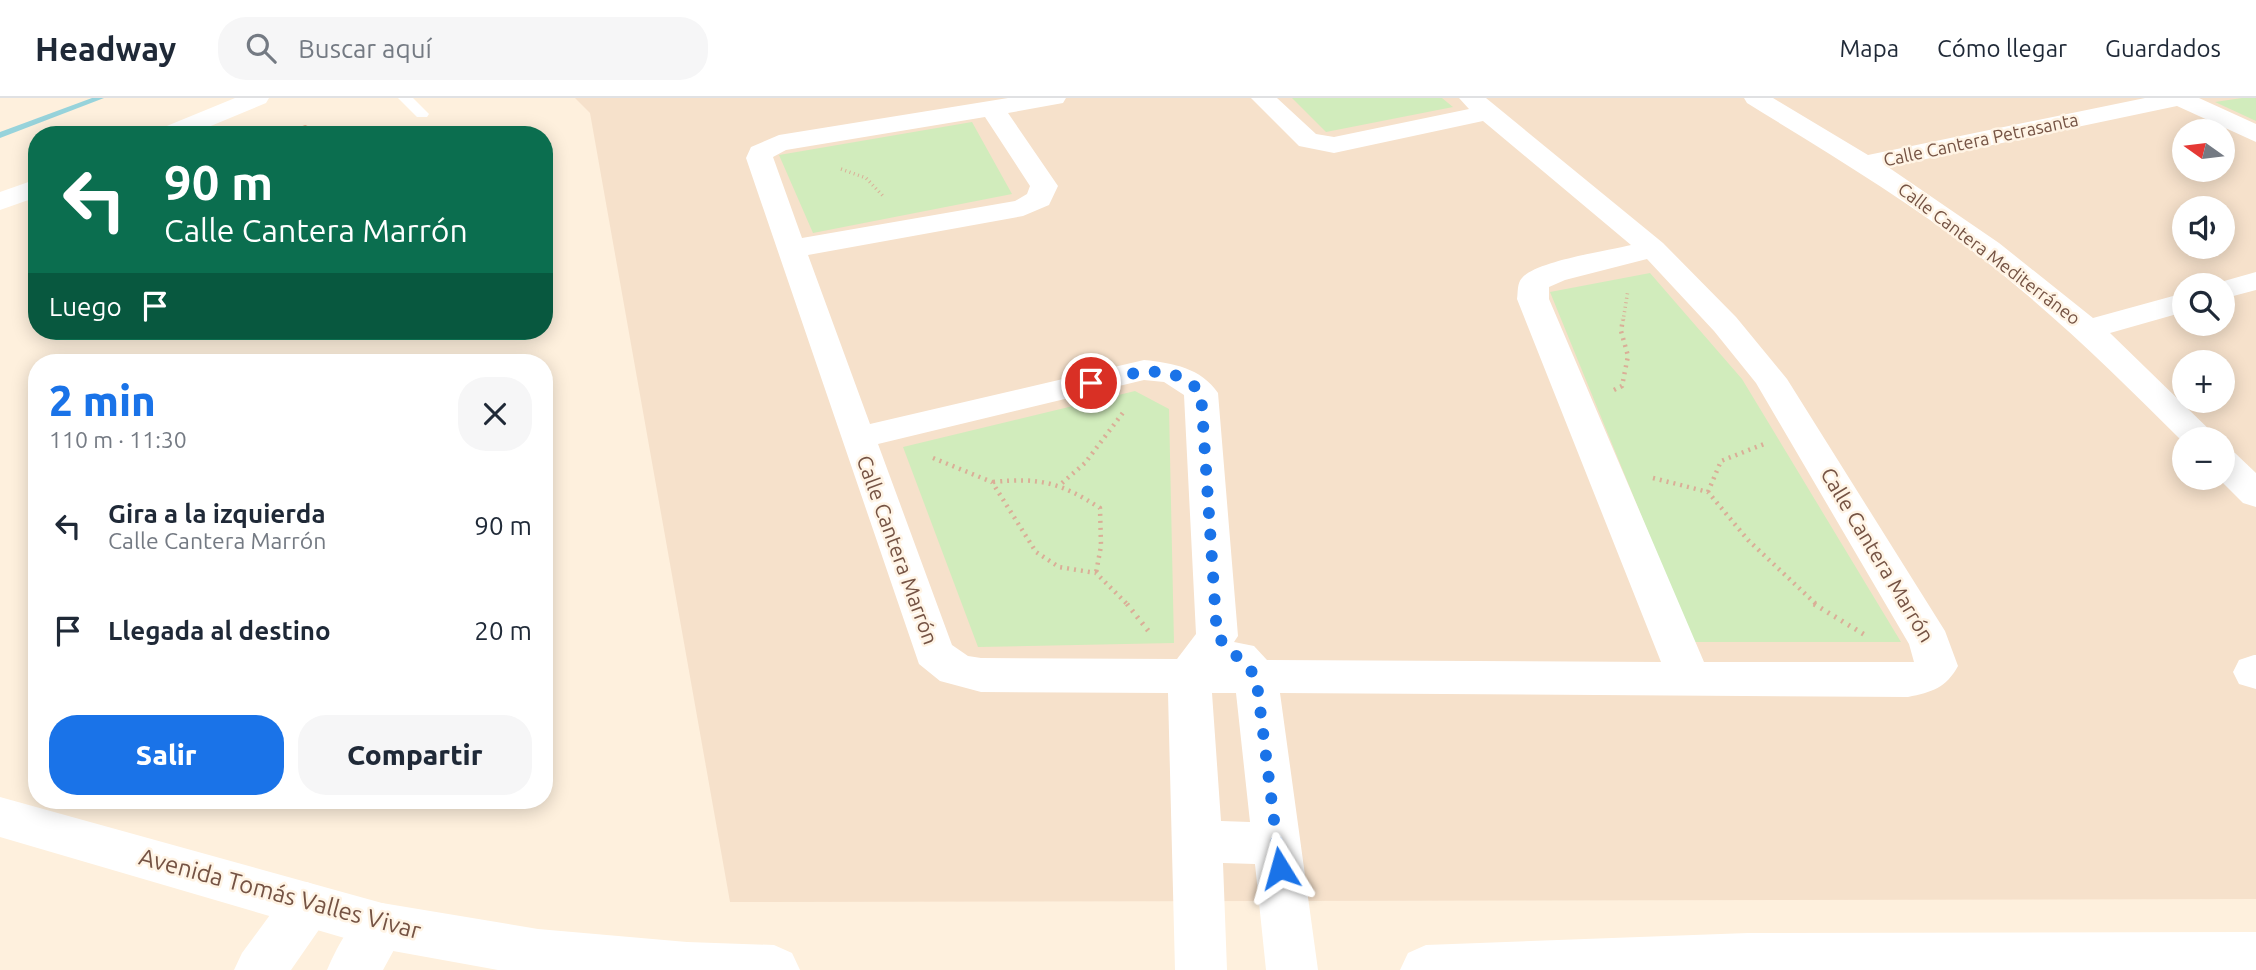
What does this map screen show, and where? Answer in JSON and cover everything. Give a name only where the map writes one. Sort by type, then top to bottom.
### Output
[{"type":"street","points":[[188,126],[257,98]]},
{"type":"street","name":"Calle Cantera Marrón","points":[[1054,98],[768,148],[760,153],[758,163],[933,653],[943,665],[962,673],[981,676],[1908,680],[1927,676],[1937,666],[1930,642],[1770,379],[1725,324],[1653,249],[1480,105],[1334,145],[1308,140],[1263,98]]},
{"type":"street","name":"Calle Cantera Mediterráneo","points":[[1756,98],[1911,193],[1989,249],[2088,329],[2189,427]]},
{"type":"street","name":"Calle Cantera Petrasanta","points":[[1865,164],[2180,98],[2256,134]]},
{"type":"street","points":[[790,249],[1023,208],[1039,199],[1044,186],[992,108]]},
{"type":"street","points":[[0,202],[28,191]]},
{"type":"street","points":[[1653,249],[1554,273],[1534,282],[1533,299],[1689,678]]},
{"type":"street","points":[[2235,287],[2256,281]]},
{"type":"street","points":[[2088,329],[2172,305]]},
{"type":"street","name":"Calle Cantera Marrón","points":[[857,438],[1143,370],[1178,375],[1192,382],[1201,393],[1217,636]]},
{"type":"street","points":[[2235,474],[2256,494]]},
{"type":"street","points":[[1201,970],[1198,842],[1189,676],[1217,636],[1256,676],[1292,970]]},
{"type":"street","name":"Avenida Tomás Valles Vivar","points":[[0,817],[382,926],[538,953],[687,967],[774,970]]},
{"type":"street","points":[[1198,842],[1277,843]]},
{"type":"street","points":[[260,970],[307,905]]},
{"type":"street","points":[[353,970],[382,926]]},
{"type":"street","points":[[1426,970],[2256,956]]},
{"type":"lane","points":[[405,98],[422,114]]},
{"type":"path","points":[[832,166],[861,174],[880,189],[885,198]]},
{"type":"path","points":[[1604,396],[1622,386],[1628,356],[1620,331],[1629,287]]},
{"type":"path","points":[[1062,483],[1085,463],[1117,424],[1129,402]]},
{"type":"path","points":[[1707,492],[1721,461],[1770,443]]},
{"type":"path","points":[[928,457],[992,482],[1023,478],[1062,483],[1100,508],[1101,545],[1096,573]]},
{"type":"path","points":[[1644,476],[1707,492],[1748,540],[1808,600],[1866,636]]},
{"type":"path","points":[[992,482],[1036,552],[1059,567],[1096,573],[1132,609],[1157,644]]},
{"type":"shaded area","points":[[575,98],[2256,98],[2256,899],[730,902],[590,113]]},
{"type":"green space","points":[[1292,98],[1442,98],[1453,107],[1326,132]]},
{"type":"green space","points":[[2256,98],[2256,121],[2215,102]]},
{"type":"green space","points":[[972,122],[1012,194],[813,233],[779,155]]},
{"type":"green space","points":[[1650,273],[1742,379],[1901,642],[1693,642],[1550,292]]},
{"type":"green space","points":[[1135,391],[1169,409],[1174,643],[978,647],[903,447]]},
{"type":"waterway","points":[[0,135],[100,98]]},
{"type":"route","points":[[1091,383],[1143,370],[1178,375],[1192,382],[1201,393],[1217,636],[1256,676],[1271,813],[1280,868]]}]
